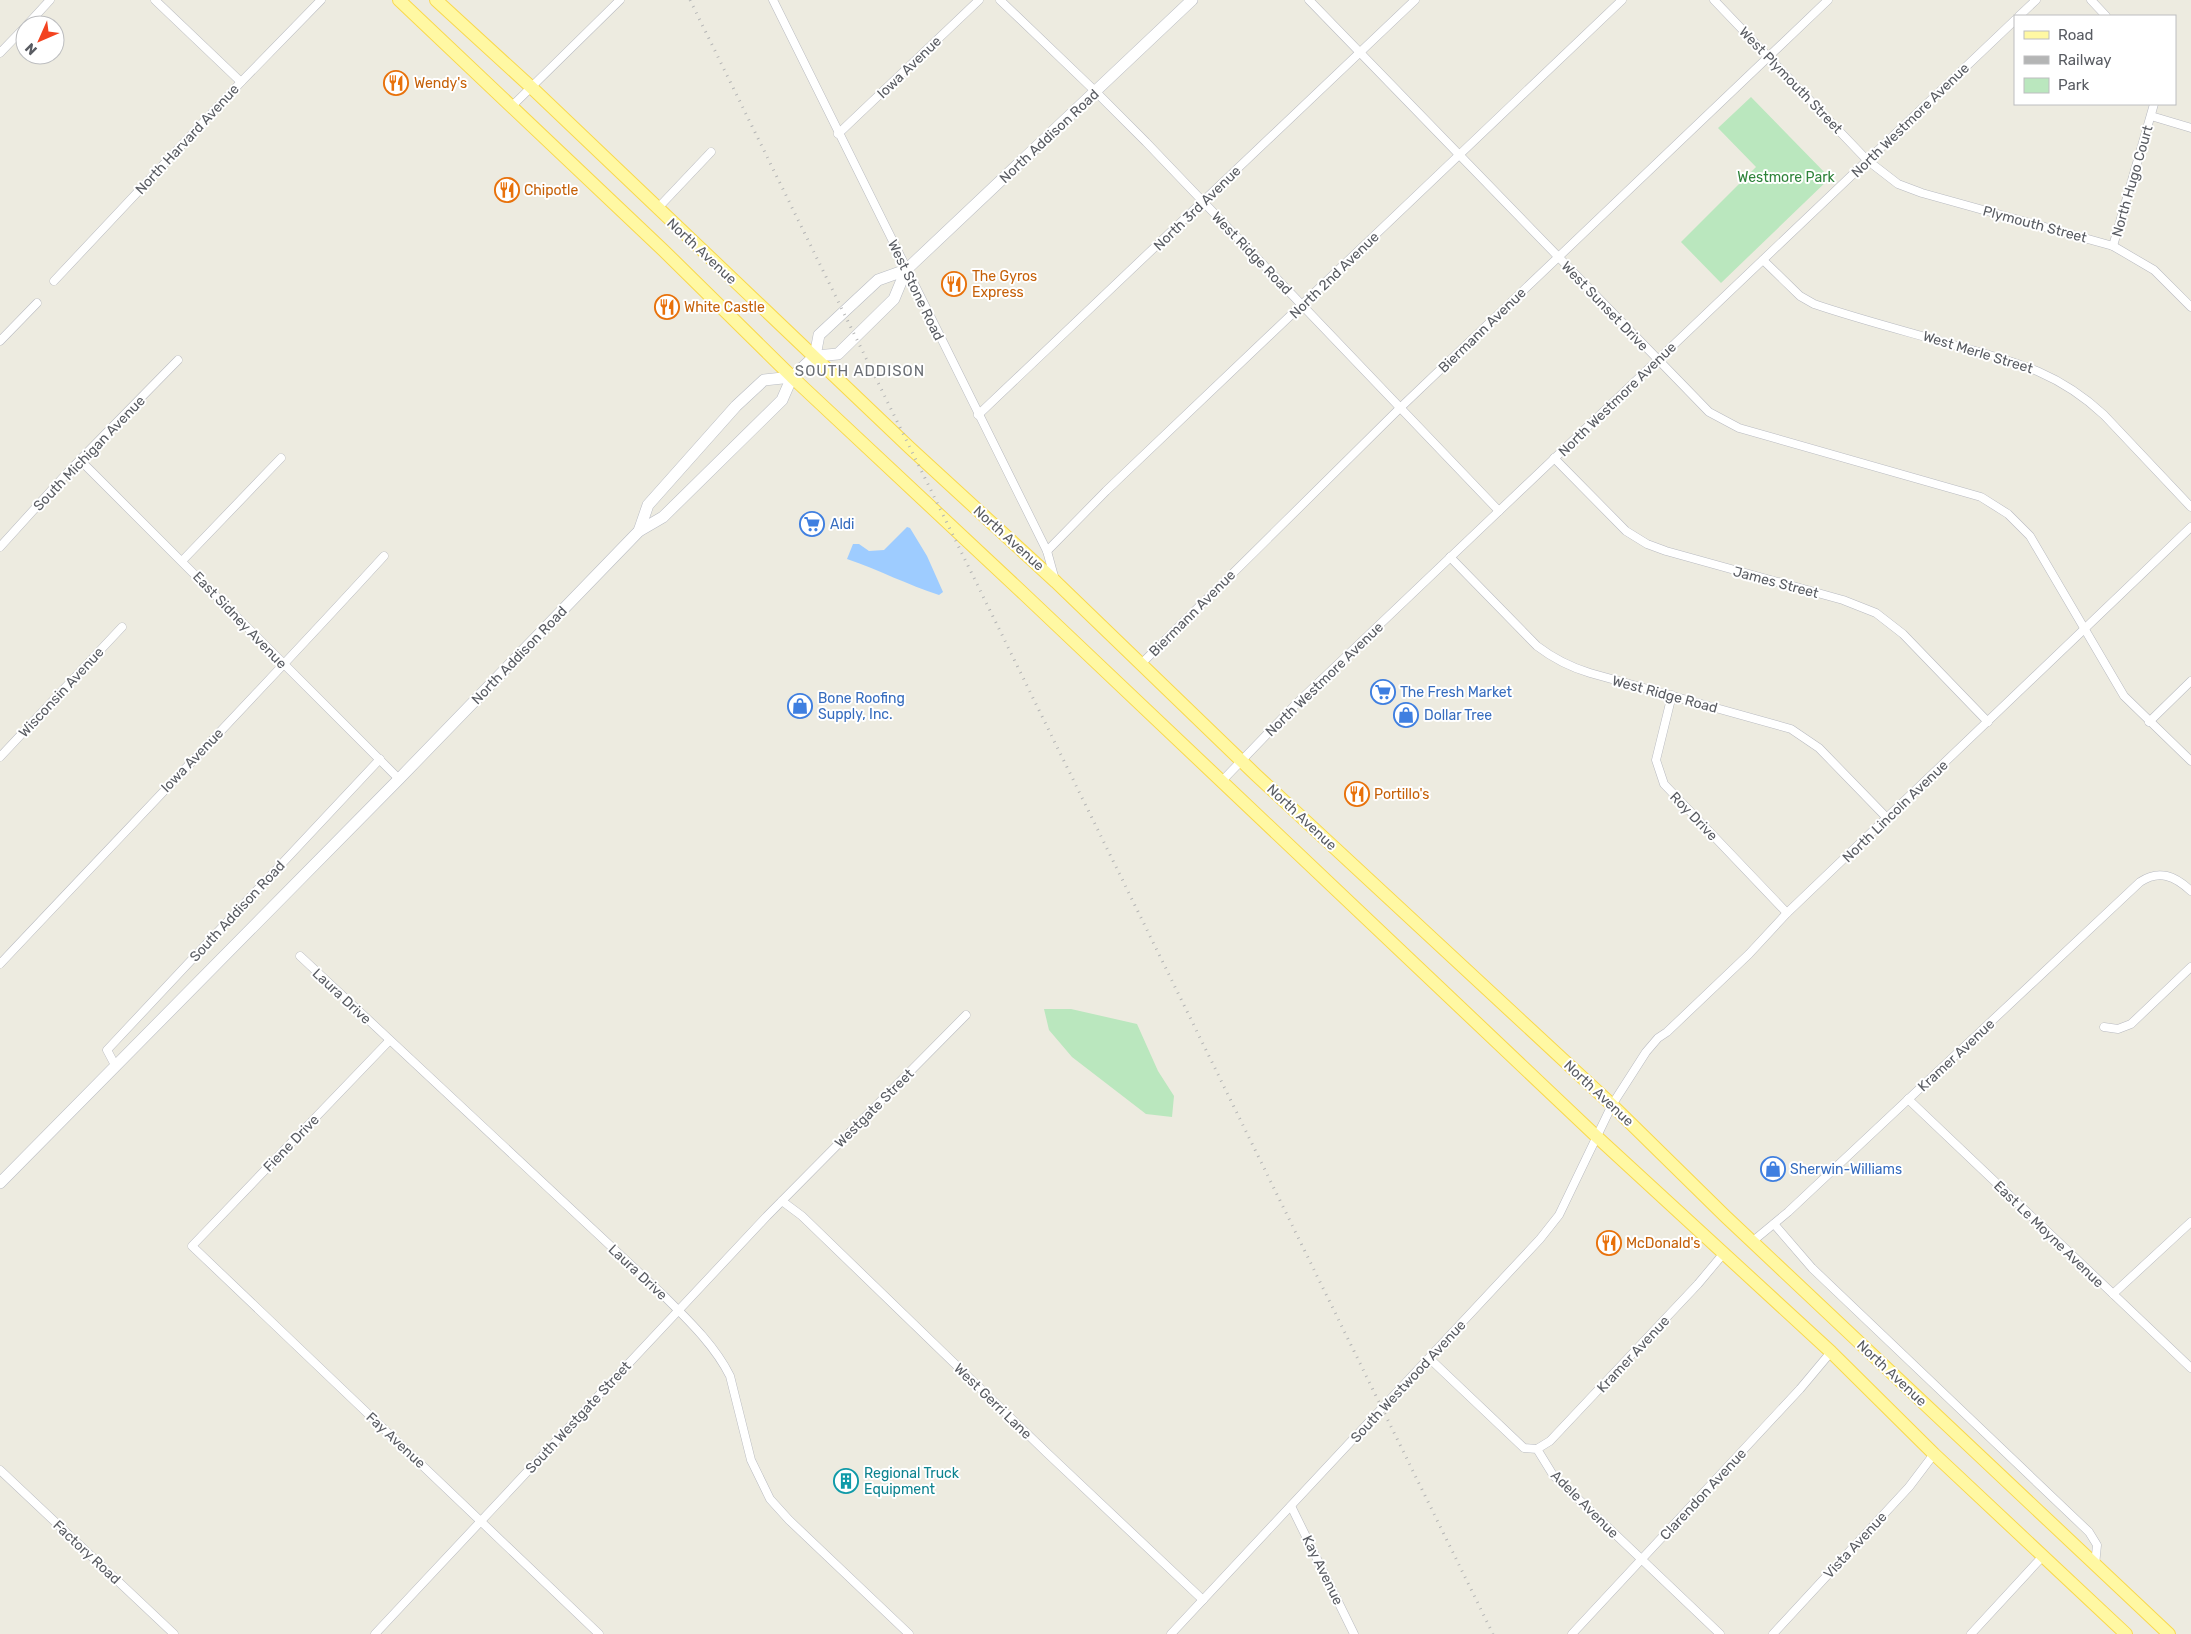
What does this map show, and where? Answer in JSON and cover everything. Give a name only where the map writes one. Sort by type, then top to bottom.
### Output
[{"type":"main road","name":"North Avenue","points":[[399,0],[663,250],[792,377],[1596,1136],[1830,1352],[1934,1454],[2126,1634]]},
{"type":"main road","name":"North Avenue","points":[[436,0],[531,87],[916,454],[1056,582],[1242,760],[1612,1104],[1753,1241],[2169,1634]]},
{"type":"street","points":[[36,15],[50,0]]},
{"type":"street","points":[[155,0],[241,82]]},
{"type":"street","name":"North Harvard Avenue","points":[[54,281],[241,82],[321,0]]},
{"type":"street","points":[[511,108],[620,0]]},
{"type":"street","name":"West Stone Road","points":[[773,0],[1047,551],[1056,582]]},
{"type":"street","name":"Iowa Avenue","points":[[838,134],[979,0]]},
{"type":"street","name":"West Ridge Road","points":[[1000,0],[1096,92],[1499,511]]},
{"type":"street","name":"North Addison Road","points":[[399,779],[639,531],[663,517],[782,400],[792,377],[815,356],[820,335],[843,312],[878,280],[906,270],[1192,0]]},
{"type":"street","name":"West Sunset Drive","points":[[1309,0],[1697,402],[1709,412],[1728,424],[1981,497],[1999,507],[2018,522],[2030,536],[2124,696],[2191,762]]},
{"type":"street","name":"North 3rd Avenue","points":[[978,415],[1415,0]]},
{"type":"street","name":"North 2nd Avenue","points":[[1047,551],[1113,485],[1622,0]]},
{"type":"street","name":"West Plymouth Street","points":[[1714,0],[1867,160]]},
{"type":"street","name":"Biermann Avenue","points":[[1141,664],[1400,408],[1828,0]]},
{"type":"street","points":[[2020,15],[2036,0]]},
{"type":"street","points":[[2091,0],[2105,15]]},
{"type":"street","name":"North Westmore Avenue","points":[[1222,781],[1294,706],[2014,21]]},
{"type":"street","points":[[0,53],[15,37]]},
{"type":"street","name":"North Hugo Court","points":[[2113,246],[2154,105]]},
{"type":"street","points":[[2151,116],[2191,128]]},
{"type":"street","points":[[657,209],[712,152]]},
{"type":"street","name":"Plymouth Street","points":[[1867,160],[1887,177],[1906,188],[2113,246],[2154,270],[2191,307]]},
{"type":"street","name":"West Merle Street","points":[[1763,260],[1800,296],[1814,304],[2018,363],[2062,382],[2099,411],[2191,507]]},
{"type":"street","name":"North Addison Road","points":[[815,356],[838,354],[894,299],[906,270]]},
{"type":"street","points":[[0,341],[37,303]]},
{"type":"street","name":"South Michigan Avenue","points":[[0,547],[68,472],[81,461],[178,360]]},
{"type":"street","name":"North Addison Road","points":[[639,531],[648,506],[736,406],[764,380],[792,377]]},
{"type":"street","points":[[182,561],[281,458]]},
{"type":"street","name":"James Street","points":[[1554,458],[1616,522],[1647,544],[1666,552],[1843,600],[1876,613],[1903,634],[1988,722]]},
{"type":"street","name":"East Sidney Avenue","points":[[81,461],[399,779]]},
{"type":"street","name":"North Lincoln Avenue","points":[[1612,1104],[1654,1042],[1749,954],[1787,913],[2191,528]]},
{"type":"street","name":"Iowa Avenue","points":[[0,964],[176,777],[284,666],[384,556]]},
{"type":"street","name":"West Ridge Road","points":[[1450,558],[1537,646],[1551,657],[1567,666],[1777,724],[1799,733],[1819,748],[1886,818]]},
{"type":"street","name":"Wisconsin Avenue","points":[[0,756],[122,627]]},
{"type":"street","points":[[2149,722],[2191,681]]},
{"type":"street","name":"Roy Drive","points":[[1672,695],[1656,760],[1664,784],[1787,913]]},
{"type":"street","name":"South Addison Road","points":[[115,1065],[107,1050],[380,759]]},
{"type":"street","name":"South Addison Road","points":[[1,1181],[399,779]]},
{"type":"street","name":"Kramer Avenue","points":[[1753,1241],[1774,1224],[2140,882],[2161,874],[2170,876],[2191,891]]},
{"type":"street","name":"Laura Drive","points":[[300,956],[679,1310],[724,1365],[730,1376],[751,1460],[770,1499],[789,1520],[909,1634]]},
{"type":"street","points":[[2104,1027],[2118,1029],[2131,1024],[2191,966]]},
{"type":"street","name":"Westgate Street","points":[[782,1201],[966,1015]]},
{"type":"street","name":"Fiene Drive","points":[[192,1246],[389,1041]]},
{"type":"street","name":"East Le Moyne Avenue","points":[[1908,1099],[2191,1368]]},
{"type":"street","name":"South Westwood Avenue","points":[[1171,1634],[1540,1239],[1559,1215],[1612,1104]]},
{"type":"street","name":"South Westgate Street","points":[[375,1634],[782,1201]]},
{"type":"street","name":"West Gerri Lane","points":[[782,1201],[802,1216],[1046,1452],[1203,1600]]},
{"type":"street","points":[[2113,1294],[2191,1222]]},
{"type":"street","points":[[1774,1224],[1812,1268],[2089,1532],[2098,1545],[2095,1565]]},
{"type":"street","name":"Fay Avenue","points":[[192,1246],[599,1634]]},
{"type":"street","name":"Kramer Avenue","points":[[1537,1449],[1550,1441],[1698,1284],[1724,1253]]},
{"type":"street","name":"Clarendon Avenue","points":[[1572,1634],[1800,1389],[1830,1352]]},
{"type":"street","points":[[1429,1358],[1524,1448],[1537,1449]]},
{"type":"street","name":"Adele Avenue","points":[[1537,1449],[1553,1475],[1720,1634]]},
{"type":"street","name":"Vista Avenue","points":[[1773,1634],[1909,1487],[1934,1454]]},
{"type":"street","name":"Factory Road","points":[[0,1470],[174,1634]]},
{"type":"street","name":"Kay Avenue","points":[[1291,1506],[1354,1634]]},
{"type":"street","points":[[1971,1634],[2043,1556]]},
{"type":"green space","name":"Westmore Park","points":[[1751,97],[1830,178],[1721,283],[1681,242],[1756,167],[1718,128]]},
{"type":"green space","points":[[1044,1009],[1071,1009],[1137,1024],[1158,1071],[1174,1096],[1172,1117],[1146,1114],[1072,1057],[1049,1030]]},
{"type":"water","points":[[907,527],[910,528],[927,556],[943,592],[939,595],[847,559],[853,544],[859,544],[869,551],[884,550]]},
{"type":"railway","points":[[690,0],[1493,1634]]},
{"type":"place","name":"Wendy's","points":[[396,83]]},
{"type":"place","name":"Chipotle","points":[[507,190]]},
{"type":"place","name":"The Gyros Express","points":[[954,284]]},
{"type":"place","name":"White Castle","points":[[667,307]]},
{"type":"place","name":"Aldi","points":[[812,524]]},
{"type":"place","name":"The Fresh Market","points":[[1383,692]]},
{"type":"place","name":"Bone Roofing Supply, Inc.","points":[[800,706]]},
{"type":"place","name":"Dollar Tree","points":[[1406,715]]},
{"type":"place","name":"Portillo's","points":[[1357,794]]},
{"type":"place","name":"Sherwin-Williams","points":[[1773,1169]]},
{"type":"place","name":"McDonald's","points":[[1609,1243]]},
{"type":"place","name":"Regional Truck Equipment","points":[[846,1481]]},
{"type":"district","name":"SOUTH ADDISON","points":[[860,371]]}]
